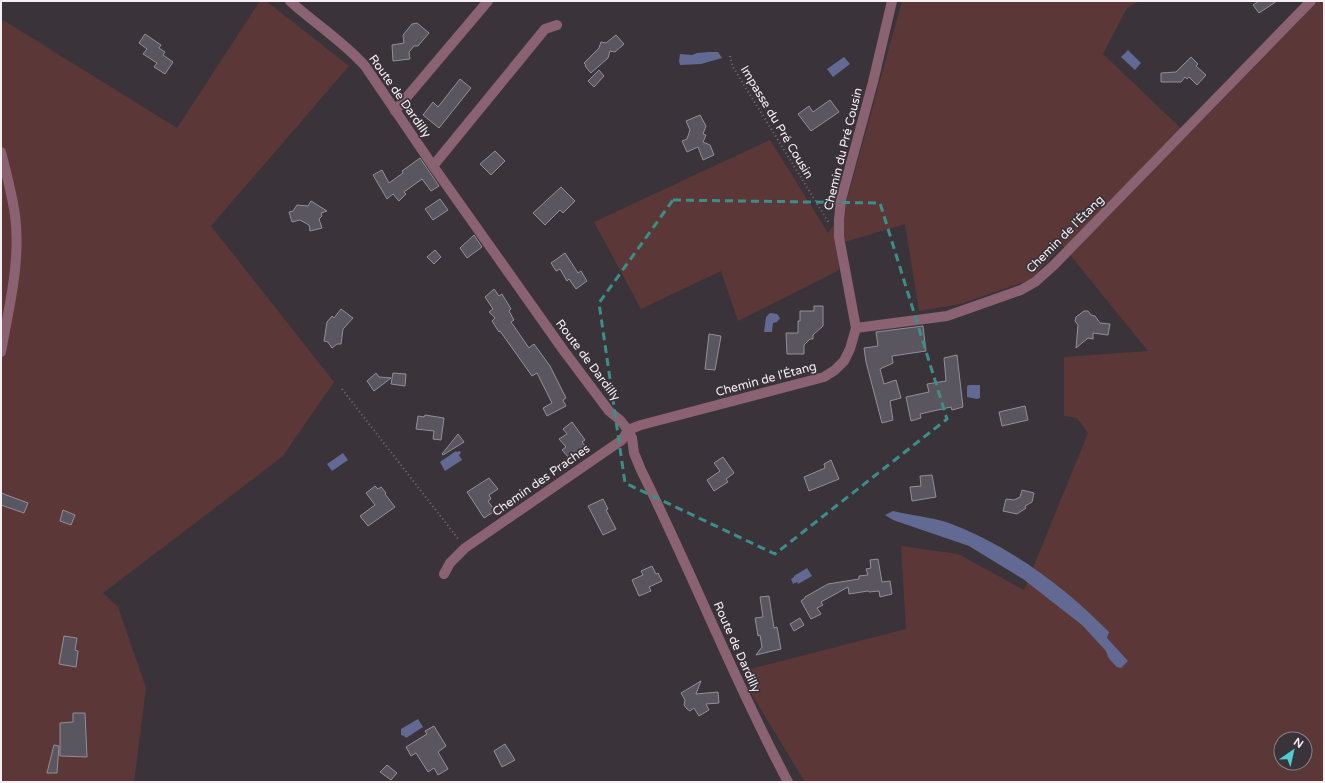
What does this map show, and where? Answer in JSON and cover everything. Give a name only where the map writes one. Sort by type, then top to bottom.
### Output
[{"type":"street","name":"Route de Dardilly","points":[[290,1],[355,55],[365,66],[433,166],[564,351],[609,411],[620,420],[628,430],[632,438],[634,453],[641,470],[694,581],[753,713],[788,782]]},
{"type":"street","points":[[395,111],[488,1]]},
{"type":"street","name":"Chemin du Pré Cousin","points":[[856,328],[839,237],[841,200],[873,82],[892,1]]},
{"type":"street","name":"Chemin de l'Étang","points":[[628,430],[641,425],[824,377],[835,370],[844,361],[850,349],[856,328],[946,316],[1021,290],[1035,282],[1054,265],[1311,1]]},
{"type":"street","points":[[433,166],[545,29],[557,24]]},
{"type":"street","points":[[1,152],[15,215],[17,246],[14,282],[1,352]]},
{"type":"street","name":"Chemin des Praches","points":[[444,574],[450,562],[465,548],[622,440],[628,430]]},
{"type":"path","name":"Impasse du Pré Cousin","points":[[730,56],[733,67],[831,227],[839,237]]},
{"type":"path","points":[[342,389],[465,548]]},
{"type":"highlighted area","points":[[673,200],[880,203],[947,419],[775,554],[625,483],[599,303]]},
{"type":"shaded area","points":[[260,1],[266,1],[349,66],[211,226],[334,382],[282,457],[103,593],[118,607],[146,688],[134,782],[1,782],[1,29],[3,20],[177,128]]},
{"type":"shaded area","points":[[902,1],[1139,1],[1127,8],[1103,54],[1188,135],[1318,1],[1324,1],[1324,782],[805,782],[748,688],[746,670],[906,629],[901,546],[958,554],[1024,590],[1088,433],[1077,418],[1064,416],[1064,357],[1148,351],[1062,245],[1030,280],[960,304],[919,311],[905,224],[838,244],[839,270],[738,321],[721,271],[641,309],[594,222],[770,140],[828,233],[843,214]]},
{"type":"water","points":[[1128,50],[1141,63],[1135,70],[1121,57]]},
{"type":"water","points":[[718,52],[722,58],[701,64],[680,65],[680,54],[692,55]]},
{"type":"water","points":[[844,57],[850,64],[833,77],[827,69]]},
{"type":"water","points":[[770,313],[777,314],[780,318],[777,322],[773,323],[772,332],[764,332],[766,317]]},
{"type":"water","points":[[980,385],[980,398],[977,399],[967,397],[967,386]]},
{"type":"water","points":[[456,451],[460,451],[461,453],[459,455],[462,460],[445,471],[440,462]]},
{"type":"water","points":[[343,453],[348,460],[332,471],[327,464]]},
{"type":"water","points":[[893,511],[946,522],[969,531],[1013,554],[1054,583],[1092,615],[1109,632],[1107,638],[1128,661],[1121,668],[1117,667],[1108,657],[1106,651],[1082,625],[1023,579],[969,546],[893,520],[885,515]]},
{"type":"water","points":[[807,568],[812,576],[798,584],[797,582],[793,584],[791,579]]},
{"type":"water","points":[[418,719],[423,727],[406,738],[401,735],[401,729]]},
{"type":"building","points":[[1259,1],[1277,1],[1259,13],[1253,5]]},
{"type":"building","points":[[417,23],[429,33],[418,46],[414,46],[409,52],[410,59],[393,61],[392,45],[404,43],[403,35],[412,24]]},
{"type":"building","points":[[145,34],[161,45],[159,48],[165,52],[163,55],[173,62],[165,74],[154,67],[157,63],[143,54],[147,49],[139,43]]},
{"type":"building","points":[[616,35],[624,44],[615,52],[610,51],[608,58],[591,73],[584,63],[599,48],[601,42],[606,43]]},
{"type":"building","points":[[1191,57],[1198,64],[1196,66],[1206,75],[1197,85],[1189,77],[1187,79],[1185,77],[1181,82],[1161,82],[1161,73],[1176,72]]},
{"type":"building","points":[[599,70],[604,76],[594,87],[588,81]]},
{"type":"building","points":[[460,79],[471,88],[439,128],[423,115],[433,102],[438,107]]},
{"type":"building","points":[[830,100],[839,112],[811,131],[798,114],[809,106],[813,112]]},
{"type":"building","points":[[700,115],[706,126],[703,134],[706,135],[703,142],[710,145],[714,155],[703,160],[698,147],[687,152],[682,141],[687,139],[690,130],[686,121]]},
{"type":"building","points":[[495,151],[505,161],[491,175],[480,164]]},
{"type":"building","points":[[420,158],[439,186],[431,191],[422,179],[404,192],[406,194],[399,201],[393,194],[387,199],[373,175],[382,170],[389,183]]},
{"type":"building","points":[[561,187],[575,201],[563,213],[560,210],[545,225],[533,213]]},
{"type":"building","points":[[440,199],[448,210],[433,220],[425,209]]},
{"type":"building","points":[[311,201],[327,211],[321,213],[322,216],[319,219],[322,228],[310,231],[309,225],[300,220],[292,222],[289,212],[293,211],[297,205],[308,206]]},
{"type":"building","points":[[474,235],[482,247],[467,258],[460,248]]},
{"type":"building","points":[[435,250],[441,257],[434,264],[427,257]]},
{"type":"building","points":[[565,253],[578,273],[581,271],[587,281],[576,289],[569,279],[567,281],[560,269],[556,271],[551,263]]},
{"type":"building","points":[[494,289],[499,296],[502,294],[511,309],[509,311],[514,320],[511,322],[529,348],[534,344],[550,366],[566,398],[563,400],[566,406],[547,416],[543,408],[552,403],[537,373],[532,376],[492,321],[495,318],[489,312],[493,309],[485,297]]},
{"type":"building","points":[[814,306],[823,306],[823,326],[813,335],[813,339],[810,339],[804,345],[804,354],[787,354],[786,333],[798,333],[800,311],[814,311]]},
{"type":"building","points":[[341,309],[353,318],[343,329],[341,344],[337,344],[332,348],[328,342],[324,341],[327,322],[332,316],[334,318]]},
{"type":"building","points":[[1084,311],[1088,311],[1091,315],[1095,316],[1100,323],[1110,324],[1108,335],[1093,333],[1093,339],[1088,338],[1076,348],[1078,325],[1075,321],[1076,317]]},
{"type":"building","points":[[923,326],[926,351],[892,356],[893,363],[880,369],[884,384],[896,380],[901,398],[890,401],[893,420],[882,423],[866,362],[864,348],[878,346],[876,332]]},
{"type":"building","points":[[709,334],[721,336],[715,370],[705,369]]},
{"type":"building","points":[[957,355],[963,407],[952,410],[951,407],[920,414],[921,418],[911,421],[906,397],[929,392],[927,384],[946,381],[944,358]]},
{"type":"building","points":[[376,373],[379,377],[391,378],[374,391],[367,381]]},
{"type":"building","points":[[393,373],[406,374],[405,386],[391,384]]},
{"type":"building","points":[[1025,406],[1028,420],[1002,426],[999,412]]},
{"type":"building","points":[[425,415],[444,418],[441,440],[433,439],[434,431],[416,429],[418,416],[424,417]]},
{"type":"building","points":[[572,422],[585,440],[582,442],[586,447],[570,459],[562,450],[566,447],[559,439],[567,434],[563,429]]},
{"type":"building","points":[[458,434],[464,442],[443,455],[442,454]]},
{"type":"building","points":[[723,457],[734,473],[726,479],[728,482],[714,491],[707,480],[720,471],[714,463]]},
{"type":"building","points":[[831,460],[839,479],[809,491],[804,477],[825,468],[824,464]]},
{"type":"building","points":[[932,475],[936,497],[912,501],[910,487],[921,486],[920,476]]},
{"type":"building","points":[[489,478],[498,489],[489,495],[491,499],[488,501],[495,511],[484,518],[467,492]]},
{"type":"building","points":[[375,486],[378,489],[381,487],[395,507],[368,526],[360,516],[375,505],[366,493]]},
{"type":"building","points":[[1022,490],[1034,493],[1032,502],[1025,506],[1026,508],[1017,514],[1003,511],[1006,499],[1014,500],[1020,497]]},
{"type":"building","points":[[1,493],[28,503],[24,513],[1,505]]},
{"type":"building","points":[[603,499],[608,509],[606,510],[616,529],[603,535],[588,506]]},
{"type":"building","points":[[63,510],[75,515],[71,525],[60,521]]},
{"type":"building","points":[[878,559],[882,582],[890,581],[892,594],[880,597],[879,591],[868,591],[849,594],[848,587],[821,602],[823,605],[817,608],[821,614],[811,619],[801,601],[805,597],[828,584],[859,579],[859,576],[868,575],[866,569],[871,568],[870,560]]},
{"type":"building","points":[[652,566],[662,581],[649,587],[651,591],[639,596],[632,580],[643,575],[641,571]]},
{"type":"building","points":[[769,596],[774,628],[777,627],[781,649],[756,655],[762,647],[760,635],[758,636],[755,618],[763,617],[760,597]]},
{"type":"building","points":[[800,618],[804,625],[794,631],[790,624]]},
{"type":"building","points":[[64,636],[77,638],[75,650],[78,651],[76,667],[59,664]]},
{"type":"building","points":[[701,681],[696,694],[718,692],[719,703],[706,704],[709,710],[699,716],[694,708],[690,711],[687,709],[684,705],[685,700],[681,693]]},
{"type":"building","points":[[73,713],[85,713],[87,757],[60,756],[60,723],[73,722]]},
{"type":"building","points":[[434,726],[446,746],[438,752],[448,769],[438,775],[434,768],[428,772],[416,753],[411,756],[406,747],[427,734],[425,731]]},
{"type":"building","points":[[505,744],[515,760],[502,767],[494,751]]},
{"type":"building","points":[[54,745],[59,746],[57,773],[47,773]]},
{"type":"building","points":[[387,765],[397,773],[391,780],[380,772]]}]
